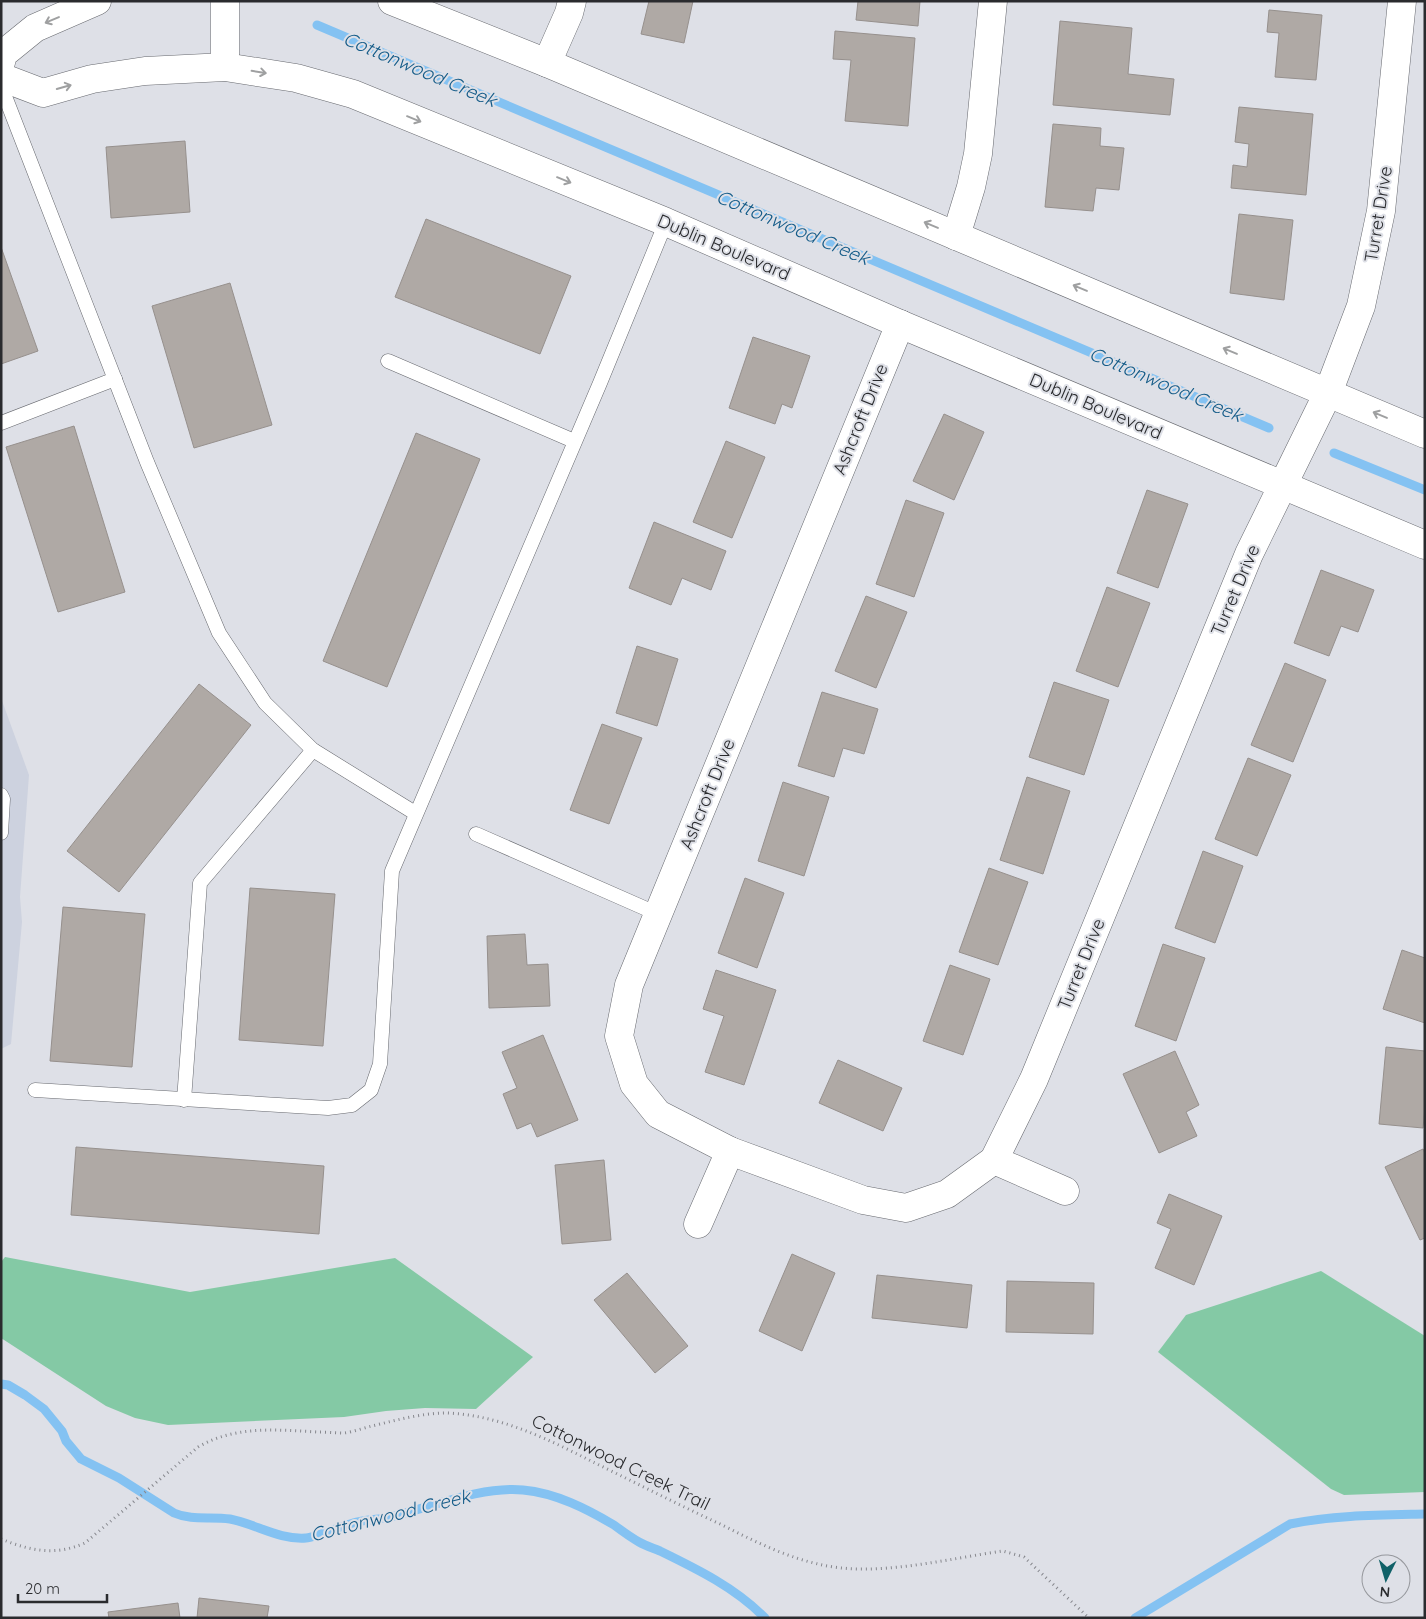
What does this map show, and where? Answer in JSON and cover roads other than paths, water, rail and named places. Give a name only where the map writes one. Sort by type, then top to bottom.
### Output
[{"type":"street","points":[[1,62],[3,54],[36,28],[97,1]]},
{"type":"street","points":[[225,1],[225,67]]},
{"type":"street","points":[[392,1],[547,63],[1425,434]]},
{"type":"street","points":[[547,63],[572,1]]},
{"type":"street","points":[[956,236],[971,187],[978,154],[993,1]]},
{"type":"street","name":"Turret Drive","points":[[730,1151],[863,1200],[906,1208],[947,1194],[994,1160],[1034,1079],[1249,554],[1328,393],[1361,306],[1381,211],[1402,1]]},
{"type":"street","name":"Dublin Boulevard","points":[[1,77],[43,93],[92,79],[145,71],[225,67],[296,78],[353,94],[666,222],[900,324],[1425,545]]},
{"type":"street","name":"Ashcroft Drive","points":[[730,1151],[658,1114],[634,1084],[620,1036],[629,985],[900,324]]},
{"type":"street","points":[[698,1224],[730,1151]]},
{"type":"street","points":[[994,1160],[1065,1191]]},
{"type":"lane","points":[[1,86],[147,462],[219,633],[266,703],[313,750],[416,813]]},
{"type":"lane","points":[[35,1090],[328,1108],[352,1105],[371,1090],[380,1064],[392,871],[666,222]]},
{"type":"lane","points":[[388,361],[574,441]]},
{"type":"lane","points":[[1,423],[115,379]]},
{"type":"lane","points":[[184,1100],[200,883],[313,750]]},
{"type":"lane","points":[[1,795],[3,800],[1,834]]},
{"type":"lane","points":[[476,834],[658,914]]},
{"type":"waterway","name":"Cottonwood Creek","points":[[317,25],[1269,428]]},
{"type":"waterway","name":"Cottonwood Creek","points":[[1334,453],[1425,490]]},
{"type":"waterway","name":"Cottonwood Creek","points":[[1,1384],[8,1385],[44,1409],[81,1459],[119,1478],[174,1513],[195,1518],[230,1519],[286,1537],[306,1538],[348,1524],[390,1517],[474,1494],[507,1490],[523,1490],[547,1494],[593,1513],[639,1542],[702,1572],[742,1597],[765,1618]]},
{"type":"waterway","name":"Cottonwood Creek","points":[[1135,1618],[1290,1524],[1340,1517],[1425,1514]]}]
